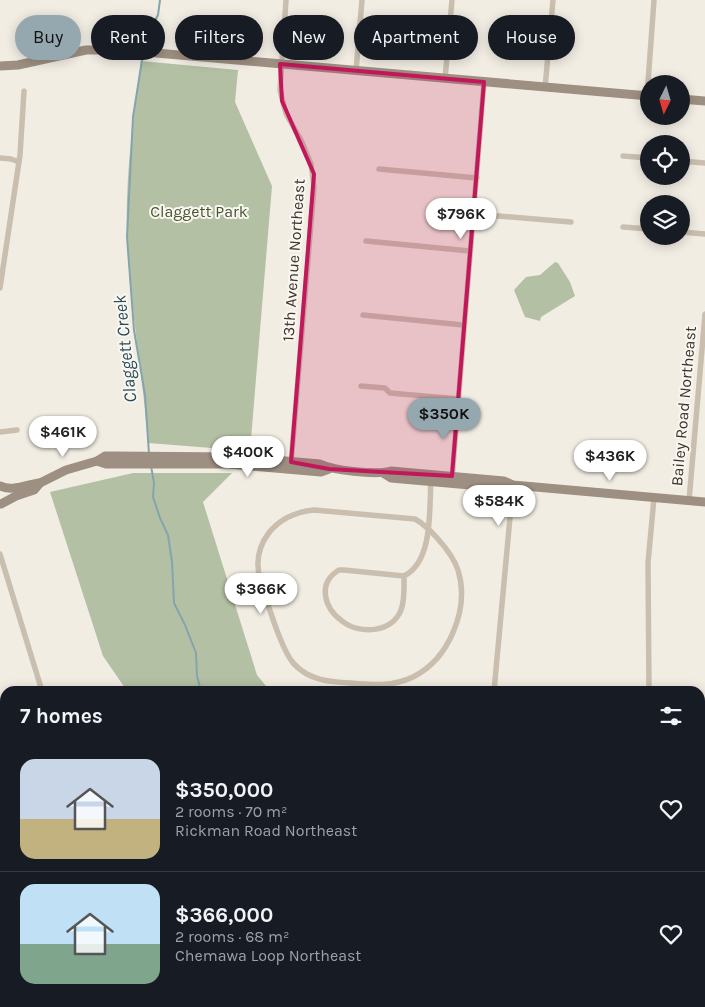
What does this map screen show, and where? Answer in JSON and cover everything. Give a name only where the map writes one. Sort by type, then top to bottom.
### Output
[{"type":"main road","points":[[0,66],[18,65],[86,50],[122,50],[640,95]]},
{"type":"main road","points":[[690,100],[705,102]]},
{"type":"main road","points":[[0,487],[14,489],[40,483],[66,470],[97,461],[105,456],[121,460],[238,458],[291,465],[321,472],[329,469],[383,473],[392,471],[431,478],[504,481],[513,485],[705,502]]},
{"type":"main road","points":[[0,505],[16,496],[34,490],[40,483]]},
{"type":"main road","points":[[0,487],[3,494],[0,505]]},
{"type":"street","name":"13th Avenue Northeast","points":[[286,0],[280,64],[280,90],[286,114],[302,140],[311,164],[314,180],[291,465]]},
{"type":"street","points":[[356,71],[362,0]]},
{"type":"street","points":[[445,79],[452,0]]},
{"type":"street","points":[[546,88],[553,0]]},
{"type":"street","points":[[649,75],[654,0]]},
{"type":"street","points":[[452,480],[484,82]]},
{"type":"street","points":[[0,288],[19,162],[24,91]]},
{"type":"street","points":[[623,156],[640,157]]},
{"type":"street","points":[[0,158],[19,162]]},
{"type":"street","points":[[690,162],[705,163]]},
{"type":"street","points":[[379,169],[477,178]]},
{"type":"street","points":[[474,214],[571,222]]},
{"type":"street","points":[[623,227],[640,228]]},
{"type":"street","points":[[690,233],[705,234]]},
{"type":"street","points":[[366,241],[470,250]]},
{"type":"street","name":"Bailey Road Northeast","points":[[689,501],[705,314]]},
{"type":"street","points":[[363,315],[463,325]]},
{"type":"street","points":[[362,386],[384,388],[390,393],[458,398]]},
{"type":"street","points":[[0,432],[17,430]]},
{"type":"street","points":[[404,576],[401,609],[396,619],[383,628],[364,629],[347,624],[337,616],[326,600],[327,581],[330,576],[339,570],[404,576],[412,570],[424,554],[431,478]]},
{"type":"street","points":[[494,686],[513,485]]},
{"type":"street","name":"Bailey Road Northeast","points":[[649,686],[648,563],[654,498]]},
{"type":"street","points":[[314,510],[415,519],[427,528],[452,558],[458,571],[460,585],[459,612],[454,629],[443,651],[432,663],[412,678],[378,686],[322,680],[306,673],[294,664],[285,649],[258,571],[262,543],[274,526],[292,515],[314,510]]},
{"type":"street","points":[[0,554],[40,686]]},
{"type":"highlighted area","points":[[280,64],[484,82],[452,476],[329,469],[291,462],[314,174],[282,101]]},
{"type":"green space","name":"Claggett Park","points":[[141,61],[238,70],[235,102],[272,186],[250,451],[148,443],[127,239],[128,172]]},
{"type":"green space","points":[[555,262],[558,263],[570,282],[575,296],[541,317],[540,321],[525,317],[514,290],[526,277],[540,275]]},
{"type":"green space","points":[[133,473],[232,473],[203,502],[257,675],[266,686],[124,686],[103,656],[50,492]]},
{"type":"waterway","name":"Claggett Creek","points":[[158,15],[160,0]]},
{"type":"waterway","name":"Claggett Creek","points":[[142,60],[133,117],[127,237],[134,330],[145,395],[149,454]]},
{"type":"waterway","name":"Claggett Creek","points":[[151,466],[154,483],[153,497],[168,535],[172,562],[174,603],[196,653],[197,676],[200,686]]}]
